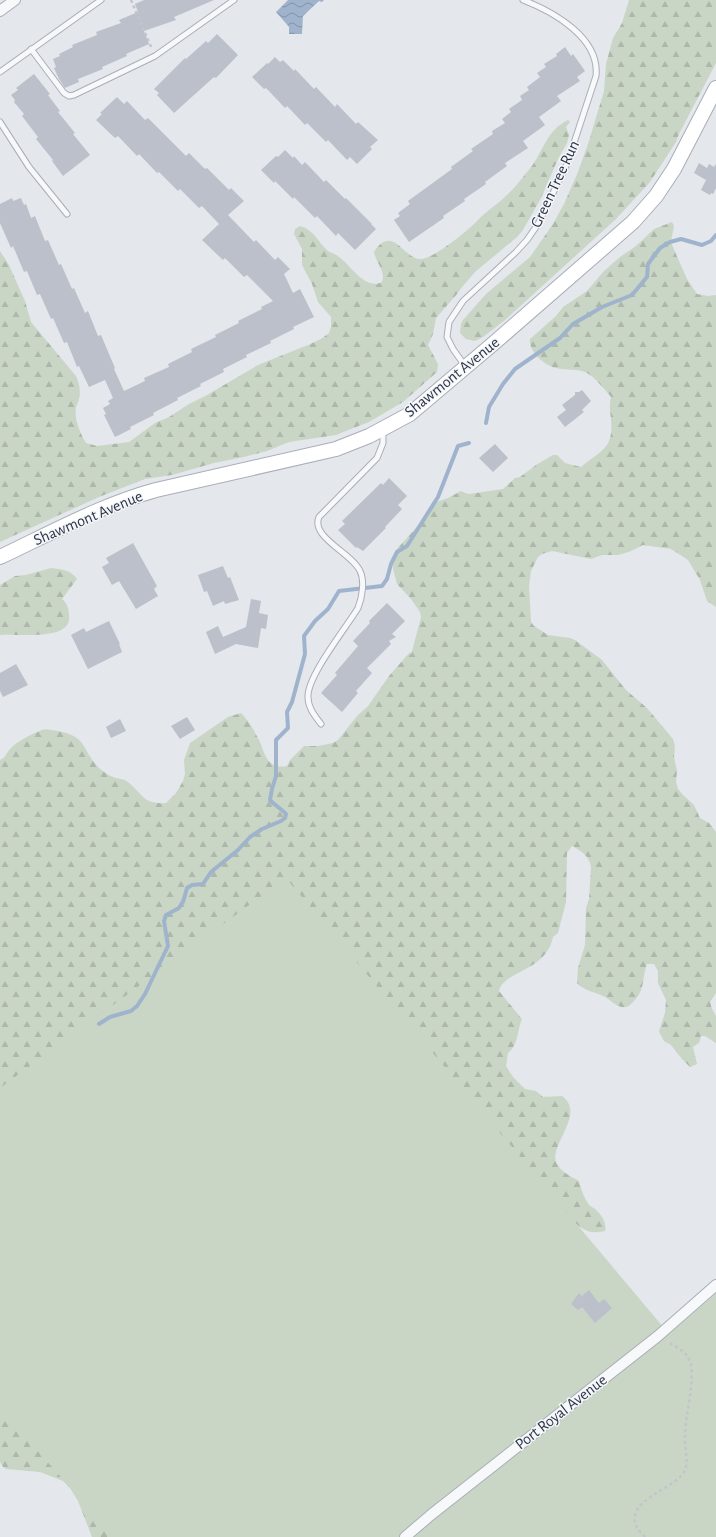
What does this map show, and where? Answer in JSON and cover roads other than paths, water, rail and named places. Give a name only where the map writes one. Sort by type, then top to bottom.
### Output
[{"type":"main road","name":"Shawmont Avenue","points":[[0,557],[130,497],[336,449],[383,430],[421,406],[605,248],[645,209],[674,169],[716,88]]},
{"type":"street","points":[[0,11],[14,0]]},
{"type":"street","name":"Port Royal Avenue","points":[[405,1537],[443,1505],[660,1334],[716,1285]]},
{"type":"lane","points":[[0,72],[101,0]]},
{"type":"lane","points":[[31,49],[64,93],[70,96],[78,94],[155,56],[234,0]]},
{"type":"lane","name":"Green Tree Run","points":[[466,367],[453,349],[447,337],[448,322],[463,301],[520,248],[538,224],[567,164],[596,76],[595,58],[584,41],[574,30],[546,10],[524,0]]},
{"type":"lane","points":[[0,122],[29,167],[67,214]]},
{"type":"lane","points":[[321,724],[312,712],[309,704],[308,697],[311,682],[354,616],[361,599],[362,576],[357,565],[320,531],[317,521],[319,517],[377,458],[383,442],[383,430]]},
{"type":"water","points":[[288,0],[324,0],[322,2],[319,1],[303,16],[302,34],[289,34],[289,27],[276,12]]},
{"type":"waterway","name":"Green Tree Run","points":[[486,423],[489,407],[503,384],[515,369],[560,338],[573,324],[602,307],[632,295],[647,277],[648,264],[660,248],[670,242],[681,239],[702,245],[711,241],[716,235]]},
{"type":"waterway","name":"Green Tree Run","points":[[99,1024],[110,1017],[131,1011],[137,1006],[145,994],[168,946],[164,921],[166,915],[179,908],[183,902],[187,888],[192,885],[203,884],[211,872],[238,850],[250,837],[262,829],[285,818],[286,814],[270,800],[276,776],[276,740],[288,728],[287,712],[292,702],[305,654],[304,636],[315,621],[328,609],[339,591],[382,586],[387,579],[391,564],[397,552],[407,546],[438,497],[458,446],[469,443]]}]
